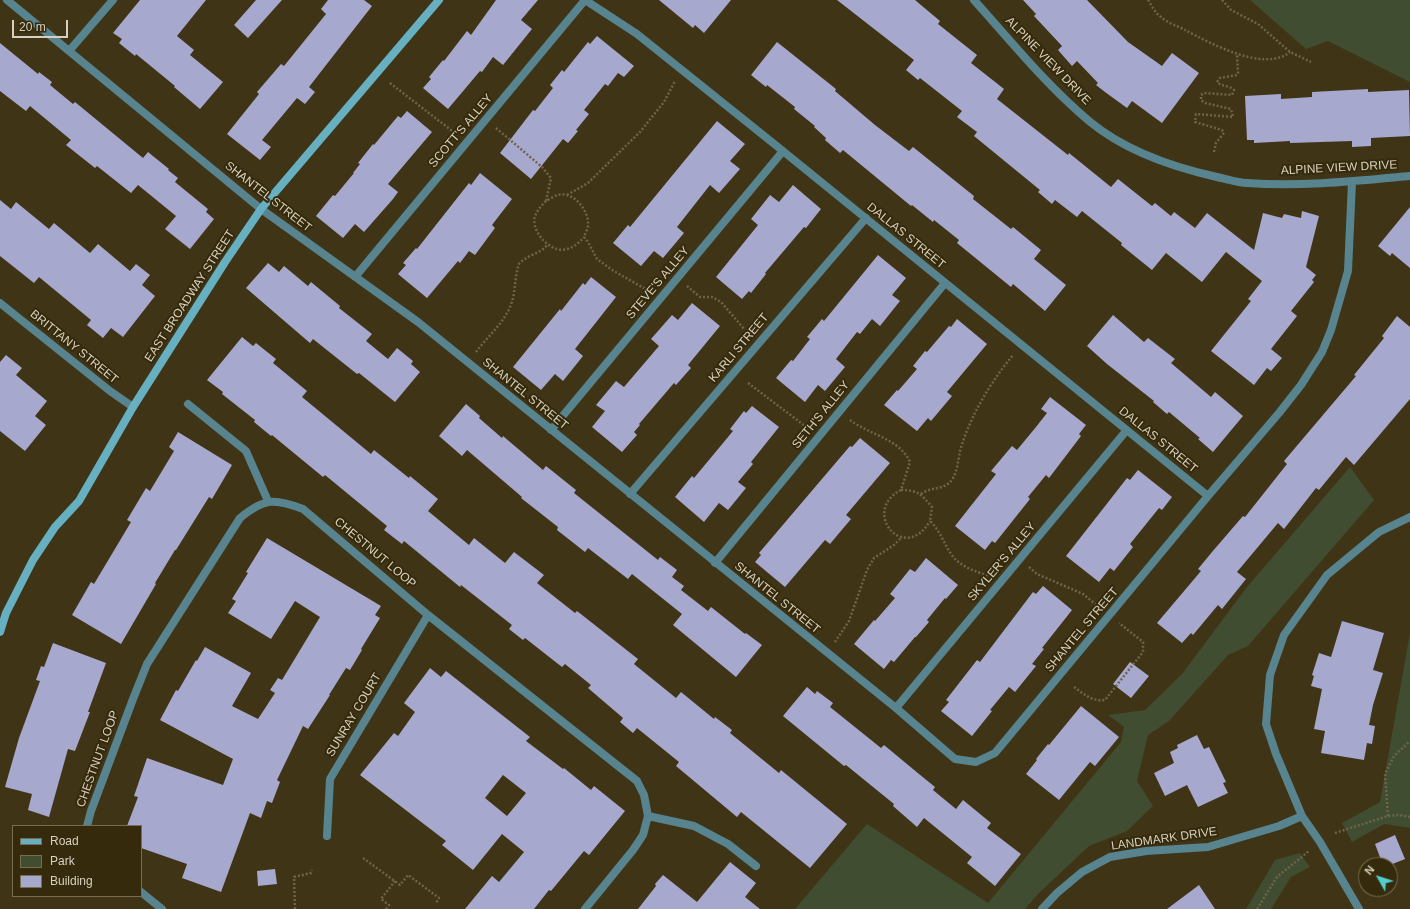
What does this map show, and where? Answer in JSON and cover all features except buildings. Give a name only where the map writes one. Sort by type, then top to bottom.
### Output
[{"type":"street","name":"SHANTEL STREET","points":[[8,0],[261,210],[418,322],[896,708],[955,759],[976,762],[995,753],[1301,386],[1322,352],[1331,330],[1348,271],[1352,182]]},
{"type":"street","points":[[69,51],[113,0]]},
{"type":"street","name":"EAST BROADWAY STREET","points":[[0,632],[3,612],[33,560],[55,527],[79,501],[133,407],[261,210],[439,0]]},
{"type":"street","name":"DALLAS STREET","points":[[585,0],[637,34],[1208,496]]},
{"type":"street","name":"SCOTT'S ALLEY","points":[[355,277],[585,0]]},
{"type":"street","name":"ALPINE VIEW DRIVE","points":[[974,0],[1029,62],[1089,121],[1112,137],[1152,158],[1194,172],[1246,183],[1294,184],[1352,182],[1410,176]]},
{"type":"street","name":"STEVE'S ALLEY","points":[[551,430],[783,151]]},
{"type":"street","name":"KARLI STREET","points":[[630,494],[866,218]]},
{"type":"street","name":"SETH'S ALLEY","points":[[715,563],[945,283]]},
{"type":"street","name":"BRITTANY STREET","points":[[0,304],[110,391],[133,407]]},
{"type":"street","points":[[188,404],[246,451],[268,501]]},
{"type":"street","name":"SKYLER'S ALLEY","points":[[896,708],[1126,431]]},
{"type":"street","name":"CHESTNUT LOOP","points":[[87,825],[91,811],[147,664],[240,518],[251,509],[268,501],[285,502],[303,509],[428,615],[637,781],[644,795],[648,816],[643,834],[633,850],[585,909]]},
{"type":"street","points":[[1359,909],[1320,842],[1302,816],[1276,754],[1266,724],[1270,675],[1284,635],[1327,575],[1379,532],[1410,517]]},
{"type":"street","name":"SUNRAY COURT","points":[[327,836],[330,779],[428,615]]},
{"type":"street","points":[[648,816],[694,826],[728,844],[756,866]]},
{"type":"street","name":"LANDMARK DRIVE","points":[[1042,909],[1057,893],[1082,872],[1110,857],[1146,851],[1208,847],[1279,826],[1302,816]]},
{"type":"street","points":[[142,893],[162,909]]},
{"type":"path","points":[[1148,0],[1161,17],[1219,47],[1237,54],[1252,58],[1271,60],[1284,57],[1290,52]]},
{"type":"path","points":[[1222,0],[1231,10],[1258,24],[1290,52],[1311,62]]},
{"type":"path","points":[[1214,152],[1216,143],[1224,133],[1222,130],[1195,122],[1194,117],[1196,114],[1233,117],[1231,109],[1205,103],[1201,100],[1201,95],[1204,93],[1232,95],[1234,90],[1231,87],[1219,84],[1218,82],[1220,78],[1237,75],[1237,54]]},
{"type":"path","points":[[567,195],[582,207],[587,217],[588,226],[584,237],[573,247],[558,250],[548,244],[536,229],[535,217],[540,207],[546,201],[558,195],[567,195],[588,183],[640,132],[664,102],[676,79]]},
{"type":"path","points":[[390,83],[458,136]]},
{"type":"path","points":[[492,125],[542,167],[551,178],[546,201]]},
{"type":"path","points":[[584,237],[597,259],[612,270],[651,292]]},
{"type":"path","points":[[476,352],[501,323],[511,306],[519,264],[521,261],[541,250],[548,244]]},
{"type":"path","points":[[682,282],[700,297],[712,297],[721,302],[745,330]]},
{"type":"path","points":[[921,494],[927,489],[939,488],[950,483],[954,475],[966,433],[982,399],[996,376],[1013,354]]},
{"type":"path","points":[[748,383],[809,429]]},
{"type":"path","points":[[847,418],[856,425],[876,434],[901,449],[907,455],[910,462],[901,490]]},
{"type":"path","points":[[901,490],[913,490],[921,494],[932,507],[930,521],[925,529],[910,538],[892,533],[886,525],[885,516],[885,508],[890,498],[893,494],[901,490]]},
{"type":"path","points":[[930,521],[938,530],[955,559],[972,570],[993,577]]},
{"type":"path","points":[[833,644],[849,621],[867,570],[874,558],[894,545],[902,537]]},
{"type":"path","points":[[1027,565],[1037,574],[1083,594],[1101,608]]},
{"type":"path","points":[[1074,687],[1090,699],[1098,701],[1105,700],[1143,652],[1143,642],[1119,622]]},
{"type":"path","points":[[1388,816],[1385,774],[1394,756],[1410,741]]},
{"type":"path","points":[[1335,833],[1388,816],[1399,815],[1410,817]]},
{"type":"path","points":[[1258,909],[1277,877],[1309,851]]},
{"type":"path","points":[[364,858],[400,885],[408,875],[440,898],[436,903]]},
{"type":"path","points":[[295,909],[294,877],[311,872],[312,870]]},
{"type":"path","points":[[386,909],[389,905],[381,899],[395,881]]},
{"type":"green space","points":[[1250,0],[1410,0],[1410,82],[1328,41],[1306,49]]},
{"type":"green space","points":[[1350,467],[1374,500],[1248,646],[1228,655],[1169,721],[1148,735],[1137,781],[1153,806],[1127,831],[1089,846],[1038,894],[1025,909],[795,909],[867,824],[988,903],[1121,742],[1124,727],[1108,715],[1145,710],[1182,674],[1247,587]]},
{"type":"green space","points":[[1410,633],[1410,828],[1384,824],[1352,842],[1342,823],[1380,802]]},
{"type":"green space","points":[[1300,853],[1310,867],[1291,877],[1271,909],[1246,909],[1275,860]]}]
